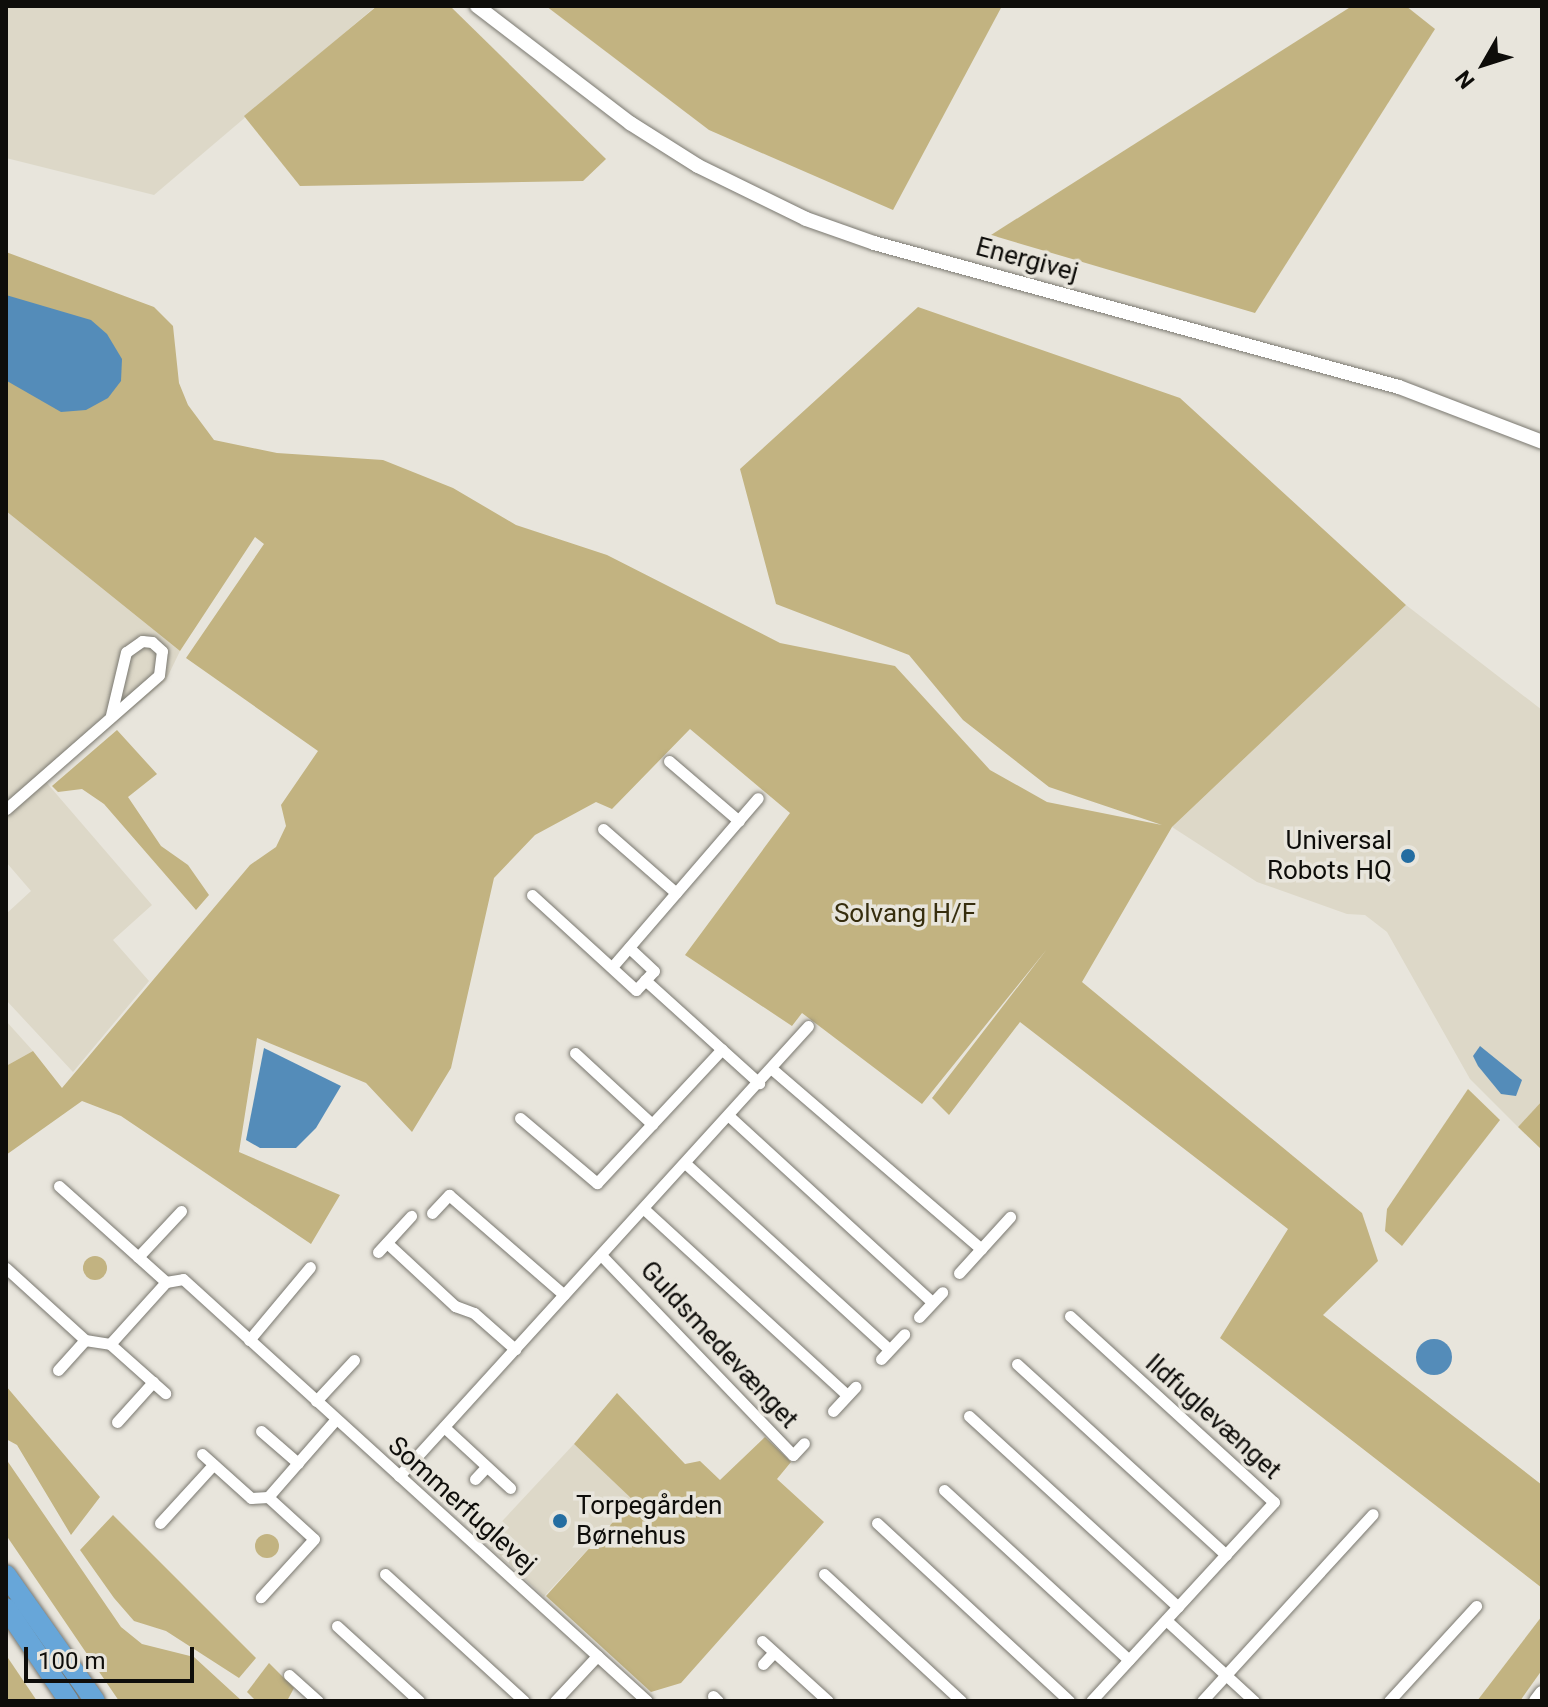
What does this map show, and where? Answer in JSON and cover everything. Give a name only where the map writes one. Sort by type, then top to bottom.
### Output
[{"type":"highway","points":[[6,1575],[95,1701]]},
{"type":"highway","points":[[6,1608],[69,1701]]},
{"type":"street","name":"Energivej","points":[[477,6],[536,48],[630,123],[698,166],[806,219],[874,243],[1399,387],[1542,442]]},
{"type":"street","name":"Energivej","points":[[492,6],[536,48]]},
{"type":"street","points":[[6,809],[159,675],[162,651],[152,642],[142,641],[126,652],[111,715]]},
{"type":"street","points":[[669,761],[739,821]]},
{"type":"street","points":[[612,967],[758,798]]},
{"type":"street","points":[[603,829],[676,893]]},
{"type":"street","points":[[532,895],[636,990],[654,971],[629,948]]},
{"type":"street","points":[[645,980],[759,1083]]},
{"type":"street","name":"Guldsmedevænget","points":[[399,1476],[808,1026]]},
{"type":"street","points":[[520,1118],[597,1183],[722,1049]]},
{"type":"street","points":[[575,1053],[652,1124]]},
{"type":"street","points":[[772,1069],[981,1249]]},
{"type":"street","points":[[729,1116],[932,1302]]},
{"type":"street","points":[[685,1163],[885,1354],[904,1334]]},
{"type":"street","points":[[59,1186],[166,1282],[110,1344]]},
{"type":"street","points":[[432,1213],[449,1195],[564,1295]]},
{"type":"street","name":"Guldsmedevænget","points":[[644,1209],[851,1391],[833,1411]]},
{"type":"street","points":[[138,1257],[181,1211]]},
{"type":"street","points":[[378,1252],[411,1216]]},
{"type":"street","points":[[959,1273],[1010,1217]]},
{"type":"street","points":[[387,1243],[455,1306],[474,1313],[515,1349]]},
{"type":"street","name":"Guldsmedevænget","points":[[601,1255],[793,1455],[804,1443]]},
{"type":"street","points":[[249,1340],[310,1267]]},
{"type":"street","points":[[6,1268],[85,1340],[110,1344],[165,1393]]},
{"type":"street","name":"Sommerfuglevej","points":[[166,1282],[183,1279],[647,1701]]},
{"type":"street","points":[[919,1317],[942,1292]]},
{"type":"street","name":"Ildfuglevænget","points":[[1070,1316],[1274,1502],[1091,1701]]},
{"type":"street","points":[[58,1370],[85,1340]]},
{"type":"street","points":[[316,1401],[354,1360]]},
{"type":"street","points":[[1017,1364],[1226,1555]]},
{"type":"street","points":[[117,1422],[153,1382]]},
{"type":"street","points":[[969,1416],[1178,1607]]},
{"type":"street","points":[[202,1454],[251,1498],[268,1497],[336,1419]]},
{"type":"street","points":[[444,1427],[510,1488]]},
{"type":"street","points":[[261,1431],[298,1463]]},
{"type":"street","points":[[160,1523],[213,1465]]},
{"type":"street","points":[[475,1479],[486,1467]]},
{"type":"street","points":[[944,1490],[1129,1660]]},
{"type":"street","points":[[261,1597],[314,1539],[268,1497]]},
{"type":"street","points":[[1202,1701],[1373,1514]]},
{"type":"street","points":[[877,1523],[1069,1701]]},
{"type":"street","points":[[385,1574],[524,1701]]},
{"type":"street","points":[[824,1574],[961,1701]]},
{"type":"street","points":[[1389,1701],[1476,1606]]},
{"type":"street","points":[[1166,1620],[1254,1701]]},
{"type":"street","points":[[337,1626],[419,1701]]},
{"type":"street","points":[[762,1641],[828,1701]]},
{"type":"street","points":[[763,1664],[774,1652]]},
{"type":"street","points":[[555,1701],[597,1656]]},
{"type":"street","points":[[289,1675],[318,1701]]},
{"type":"street","points":[[1536,1701],[1542,1693]]},
{"type":"shaded area","points":[[6,6],[376,6],[154,195],[6,158]]},
{"type":"shaded area","points":[[6,511],[180,651],[166,680],[46,782],[152,905],[113,940],[149,981],[73,1072],[6,1000],[6,914],[31,891],[6,862]]},
{"type":"shaded area","points":[[1406,605],[1542,710],[1542,1101],[1518,1127],[1470,1079],[1387,932],[1365,915],[1347,914],[1257,882],[1172,827]]},
{"type":"shaded area","points":[[6,1021],[33,1051],[6,1066]]},
{"type":"shaded area","name":"Torpegården Børnehus","points":[[574,1444],[634,1500],[544,1596],[484,1541]]},
{"type":"green space","points":[[377,6],[450,6],[606,159],[583,181],[300,186],[244,116]]},
{"type":"green space","points":[[546,6],[1002,6],[893,210],[709,130]]},
{"type":"green space","points":[[1352,6],[1406,6],[1435,29],[1255,313],[991,235]]},
{"type":"green space","name":"Solvang H/F","points":[[6,252],[154,307],[173,326],[179,383],[188,405],[214,440],[277,453],[383,460],[453,488],[516,525],[607,555],[780,643],[895,666],[990,770],[1047,802],[1162,825],[1049,787],[963,720],[909,655],[776,604],[740,469],[918,307],[1180,398],[1406,605],[1172,827],[1082,982],[1362,1213],[1378,1261],[1323,1315],[1542,1485],[1542,1588],[1220,1338],[1288,1229],[1020,1022],[949,1115],[932,1098],[1047,949],[922,1104],[802,1013],[792,1026],[685,955],[790,813],[690,729],[612,809],[596,802],[535,835],[494,878],[451,1068],[412,1132],[366,1083],[257,1038],[239,1152],[340,1195],[311,1244],[121,1116],[82,1101],[6,1155],[6,1066],[33,1051],[62,1088],[250,865],[276,847],[286,826],[281,805],[318,751],[186,658],[264,544],[255,537],[180,651],[6,511]]},
{"type":"green space","points":[[117,730],[157,774],[128,797],[161,846],[188,865],[209,895],[196,910],[104,804],[82,789],[58,792],[52,786]]},
{"type":"green space","points":[[1468,1089],[1500,1120],[1402,1246],[1385,1231],[1387,1209]]},
{"type":"green space","points":[[1542,1101],[1542,1150],[1518,1127]]},
{"type":"green space","points":[[95,1256],[104,1259],[107,1268],[104,1277],[95,1280],[86,1277],[83,1268],[86,1259]]},
{"type":"green space","points":[[6,1386],[100,1497],[71,1535],[17,1445],[6,1439]]},
{"type":"green space","points":[[617,1393],[685,1464],[700,1461],[720,1480],[765,1437],[791,1462],[777,1479],[824,1522],[681,1683],[651,1692],[546,1596],[633,1500],[574,1444]]},
{"type":"green space","points":[[6,1459],[121,1627],[142,1644],[194,1657],[242,1701],[119,1701],[6,1535]]},
{"type":"green space","points":[[113,1515],[256,1658],[239,1678],[166,1631],[134,1621],[114,1598],[80,1550]]},
{"type":"green space","points":[[267,1534],[276,1537],[279,1546],[276,1555],[267,1558],[258,1555],[255,1546],[258,1537]]},
{"type":"green space","points":[[1542,1616],[1542,1670],[1520,1701],[1477,1701]]},
{"type":"green space","points":[[6,1655],[37,1701],[6,1701]]},
{"type":"green space","points":[[269,1663],[294,1688],[287,1701],[256,1701],[247,1692]]},
{"type":"water","points":[[6,295],[91,320],[107,334],[122,359],[121,381],[108,398],[86,410],[61,412],[7,381]]},
{"type":"water","points":[[1480,1046],[1522,1080],[1516,1096],[1501,1094],[1478,1066],[1473,1056]]},
{"type":"water","points":[[264,1048],[341,1086],[316,1128],[296,1148],[260,1148],[246,1140]]},
{"type":"water","points":[[1434,1339],[1447,1344],[1452,1357],[1447,1370],[1434,1375],[1421,1370],[1416,1357],[1421,1344]]},
{"type":"place","name":"Universal Robots HQ","points":[[1408,856]]},
{"type":"place","name":"Torpegården Børnehus","points":[[560,1521]]}]
